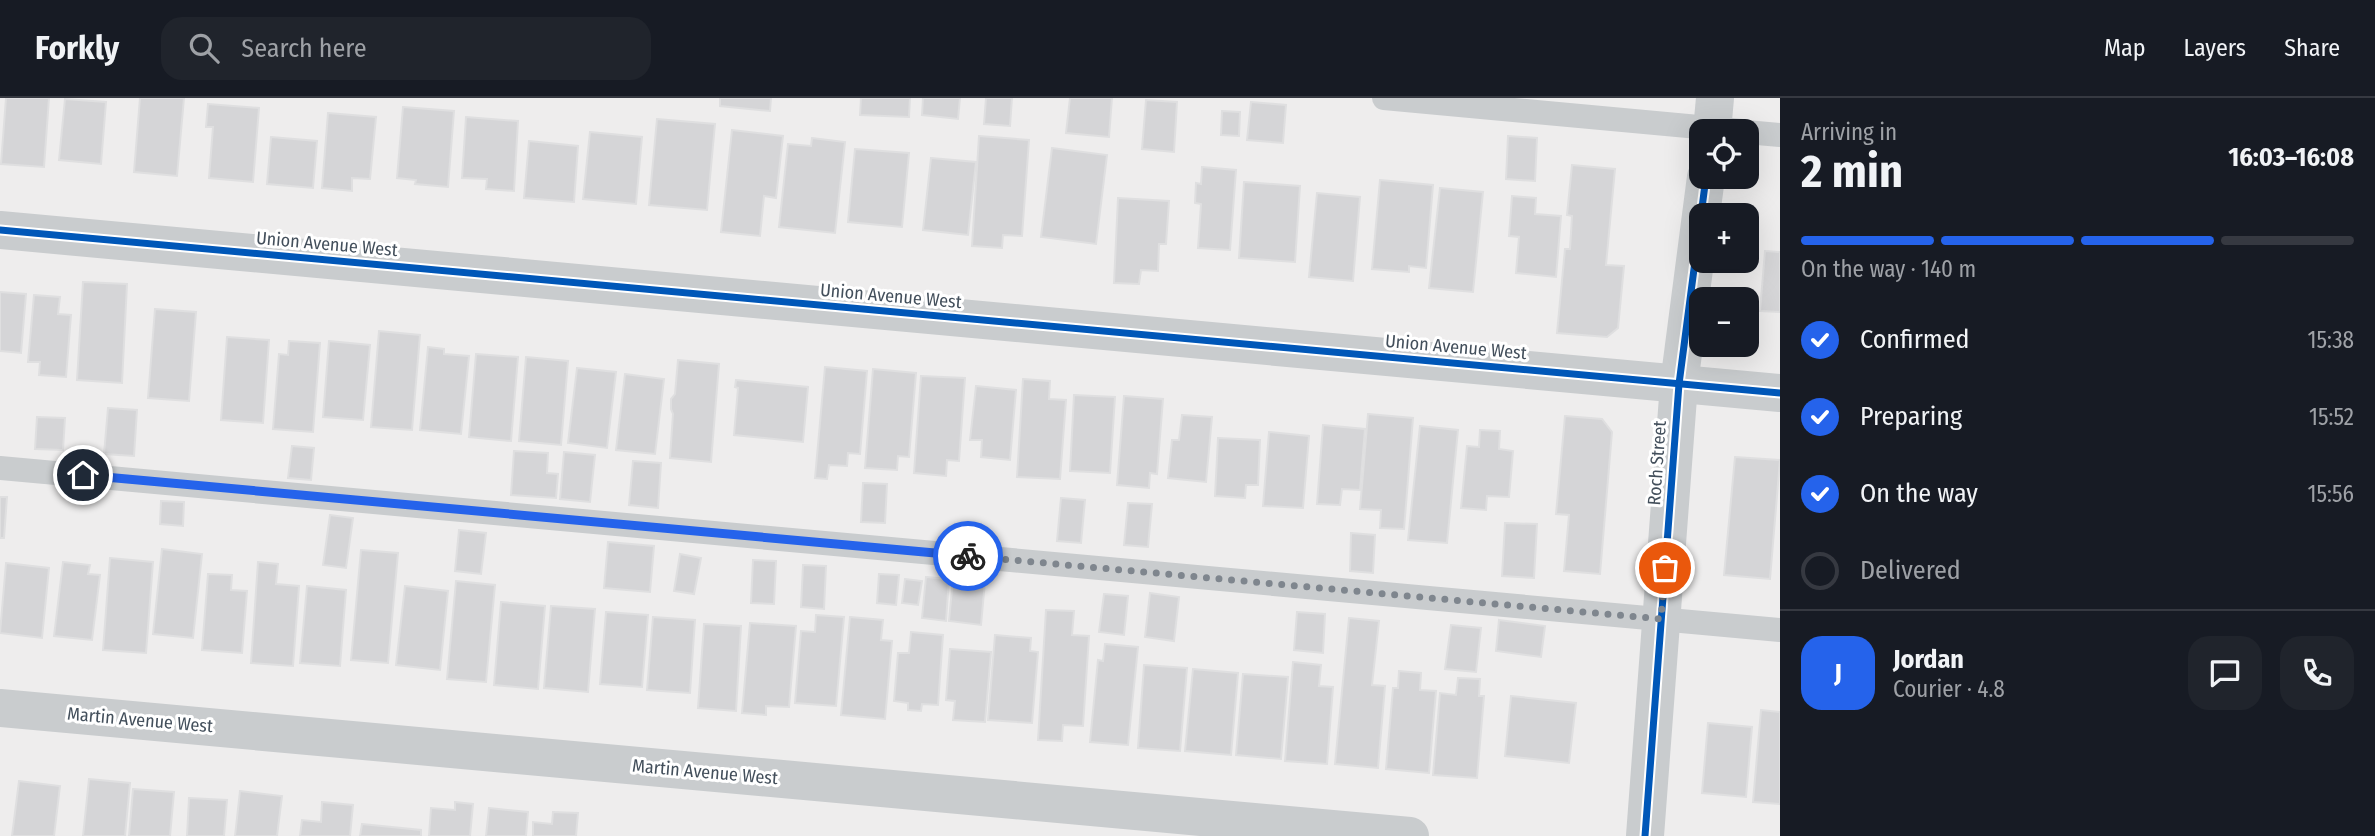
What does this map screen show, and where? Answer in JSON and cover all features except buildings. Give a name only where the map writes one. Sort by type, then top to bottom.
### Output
[{"type":"street","name":"Roch Street","points":[[1645,836],[1679,384],[1704,189]]},
{"type":"street","name":"Union Avenue West","points":[[0,230],[1780,393]]},
{"type":"street","name":"Martin Avenue West","points":[[0,708],[1410,836]]},
{"type":"lane","points":[[1384,98],[1689,121]]},
{"type":"lane","points":[[1759,131],[1780,135]]},
{"type":"lane","points":[[0,468],[1780,630]]},
{"type":"cycle path","points":[[1645,836],[1679,384],[1704,189]]},
{"type":"cycle path","points":[[0,230],[1780,393]]},
{"type":"way so far","points":[[968,556],[1661,619],[1665,568]]},
{"type":"route","points":[[83,475],[968,556]]}]
